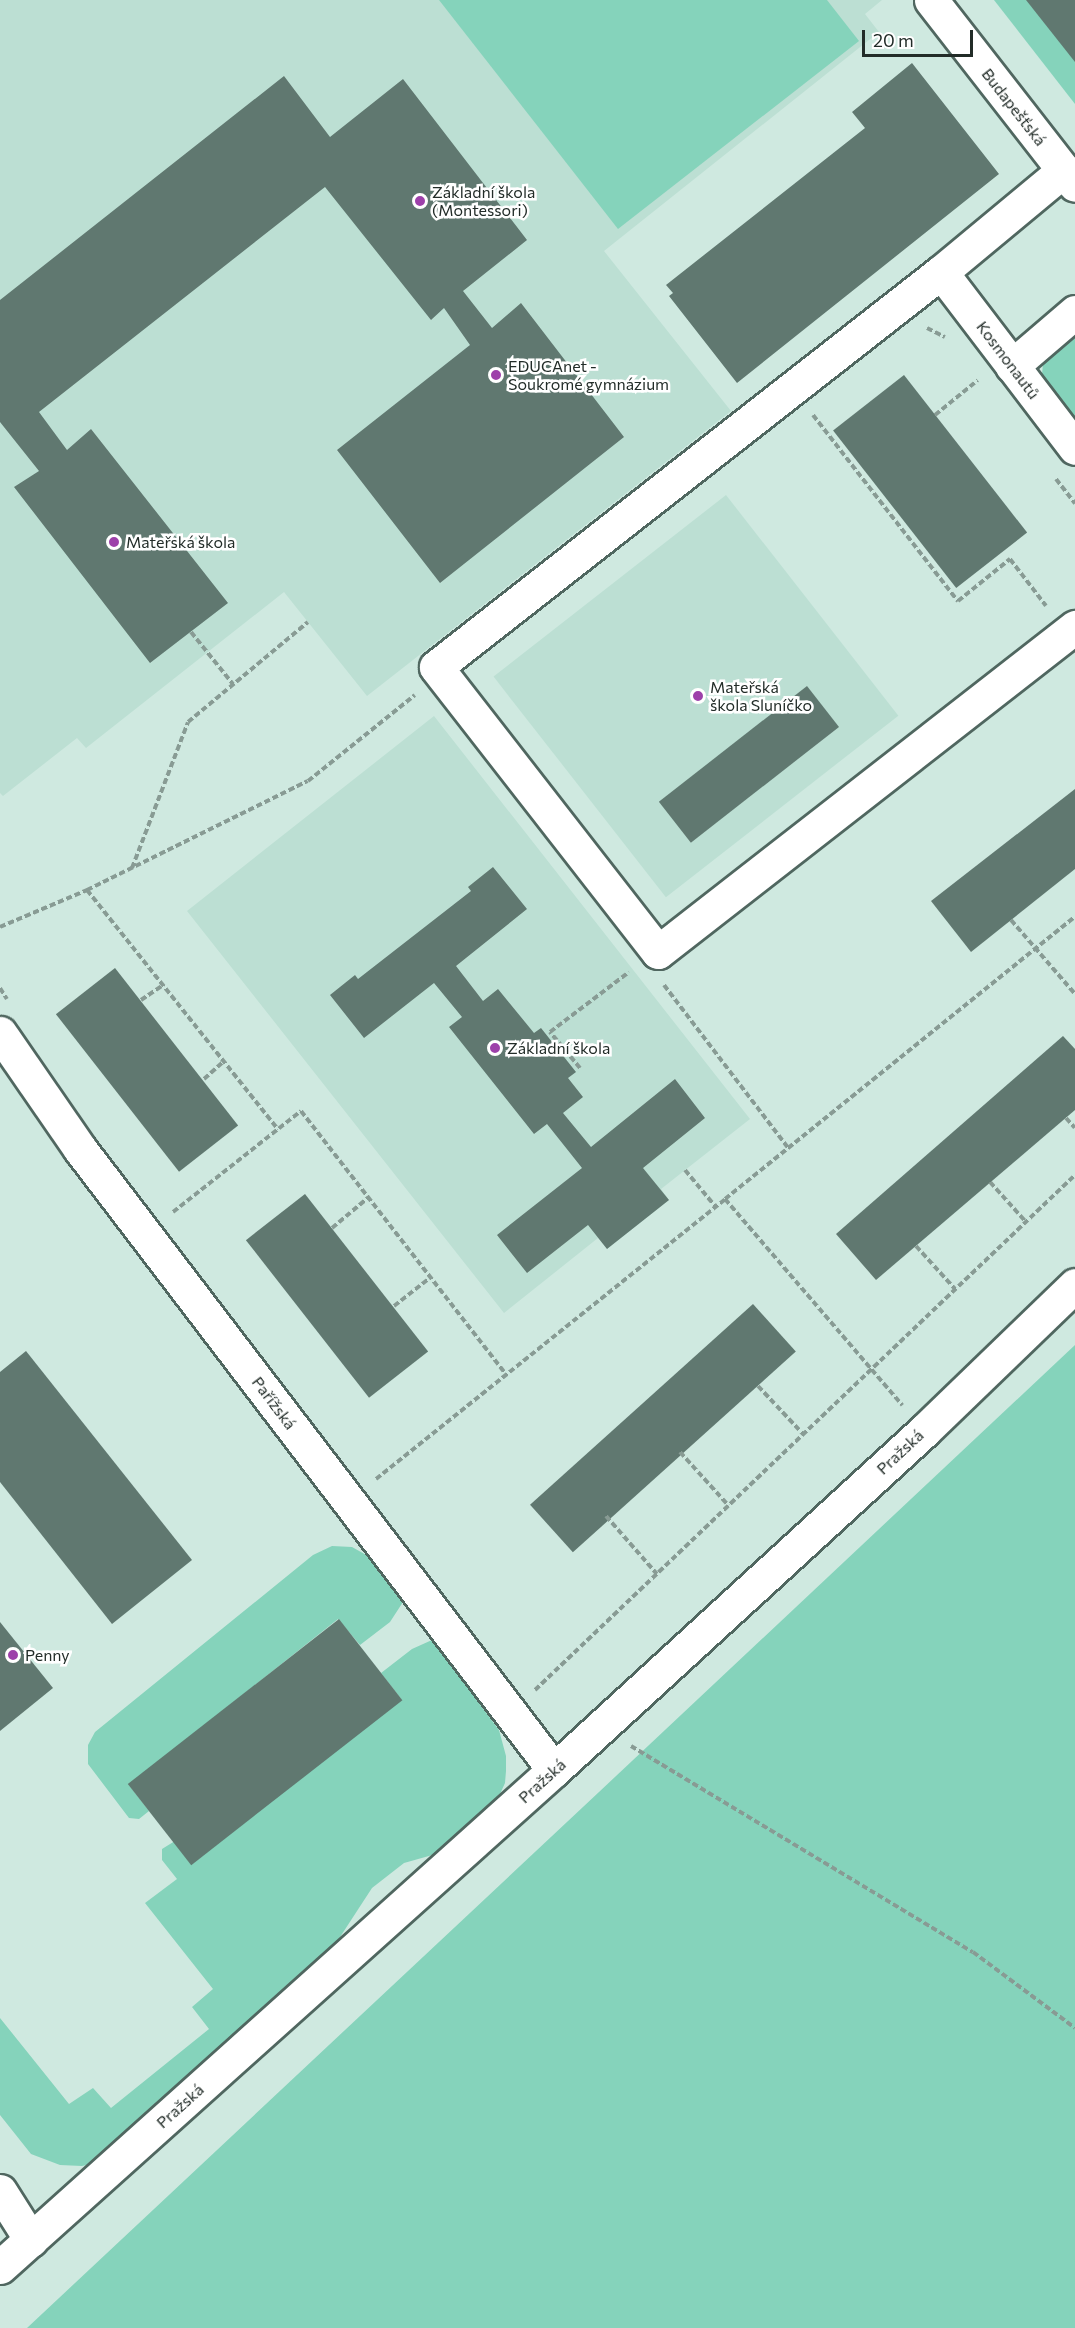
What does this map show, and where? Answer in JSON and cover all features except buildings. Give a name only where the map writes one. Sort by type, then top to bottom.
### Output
[{"type":"street","name":"Budapešťská","points":[[931,0],[1069,177]]},
{"type":"street","points":[[1062,619],[658,952],[436,667],[941,272],[1069,177]]},
{"type":"street","name":"Kosmonautů","points":[[941,272],[1075,448]]},
{"type":"street","points":[[1012,366],[1075,312]]},
{"type":"street","name":"Pařížská","points":[[5,1019],[80,1149],[554,1770]]},
{"type":"street","name":"Pražská","points":[[0,2267],[600,1728],[924,1431],[1075,1285]]},
{"type":"street","points":[[0,2191],[31,2240]]},
{"type":"path","points":[[925,327],[946,337],[952,346]]},
{"type":"path","points":[[972,371],[985,388]]},
{"type":"path","points":[[935,415],[978,379]]},
{"type":"path","points":[[809,409],[958,601],[1010,559],[1062,619]]},
{"type":"path","points":[[1054,477],[1075,503]]},
{"type":"path","points":[[132,868],[188,722],[308,622]]},
{"type":"path","points":[[191,632],[233,684]]},
{"type":"path","points":[[0,927],[87,890],[308,781],[418,692]]},
{"type":"path","points":[[87,890],[278,1130]]},
{"type":"path","points":[[366,1487],[1075,917]]},
{"type":"path","points":[[1011,920],[1075,994]]},
{"type":"path","points":[[580,1068],[550,1032],[632,969]]},
{"type":"path","points":[[663,984],[788,1148]]},
{"type":"path","points":[[141,1000],[163,985]]},
{"type":"path","points":[[0,988],[5,1019]]},
{"type":"path","points":[[204,1079],[224,1061]]},
{"type":"path","points":[[165,1219],[301,1111],[506,1374]]},
{"type":"path","points":[[1066,1118],[1075,1128]]},
{"type":"path","points":[[685,1170],[715,1206]]},
{"type":"path","points":[[534,1691],[1075,1175]]},
{"type":"path","points":[[990,1182],[1026,1222]]},
{"type":"path","points":[[332,1228],[369,1197]]},
{"type":"path","points":[[725,1199],[924,1431]]},
{"type":"path","points":[[916,1246],[955,1290]]},
{"type":"path","points":[[394,1306],[430,1277]]},
{"type":"path","points":[[758,1386],[803,1434]]},
{"type":"path","points":[[680,1452],[728,1505]]},
{"type":"path","points":[[606,1516],[657,1574]]},
{"type":"path","points":[[600,1728],[973,1952],[1075,2028]]},
{"type":"shaded area","points":[[0,0],[882,0],[865,14],[879,32],[604,251],[731,411],[367,696],[284,592],[86,748],[77,738],[3,796],[0,793]]},
{"type":"shaded area","name":"Mateřská škola Sluníčko","points":[[726,495],[898,716],[666,897],[494,677]]},
{"type":"shaded area","name":"Základní škola","points":[[434,716],[750,1119],[661,1189],[669,1200],[607,1249],[598,1238],[504,1313],[187,911]]},
{"type":"green space","points":[[439,0],[827,0],[859,41],[618,229]]},
{"type":"green space","points":[[994,0],[1075,0],[1075,104]]},
{"type":"green space","points":[[1075,327],[1075,438],[1041,387],[1043,363],[1061,338]]},
{"type":"green space","points":[[1075,1345],[1075,2328],[27,2328],[599,1792]]},
{"type":"green space","points":[[332,1546],[352,1547],[368,1556],[403,1602],[390,1622],[360,1645],[338,1619],[129,1785],[149,1811],[139,1819],[129,1818],[88,1764],[88,1745],[95,1732],[313,1555]]},
{"type":"green space","points":[[432,1640],[499,1730],[506,1756],[506,1771],[505,1783],[495,1805],[443,1852],[404,1863],[372,1888],[329,1954],[95,2163],[82,2166],[60,2165],[31,2154],[0,2115],[0,2018],[69,2104],[93,2088],[111,2108],[209,2029],[192,2007],[213,1989],[145,1903],[177,1879],[162,1860],[162,1849],[402,1700],[381,1673],[412,1649]]},
{"type":"place","name":"Základní škola (Montessori)","points":[[420,201]]},
{"type":"place","name":"EDUCAnet - Soukromé gymnázium","points":[[496,375]]},
{"type":"place","name":"Mateřská škola","points":[[114,542]]},
{"type":"place","name":"Mateřská škola Sluníčko","points":[[698,696]]},
{"type":"place","name":"Základní škola","points":[[495,1048]]},
{"type":"place","name":"Penny","points":[[13,1655]]}]
